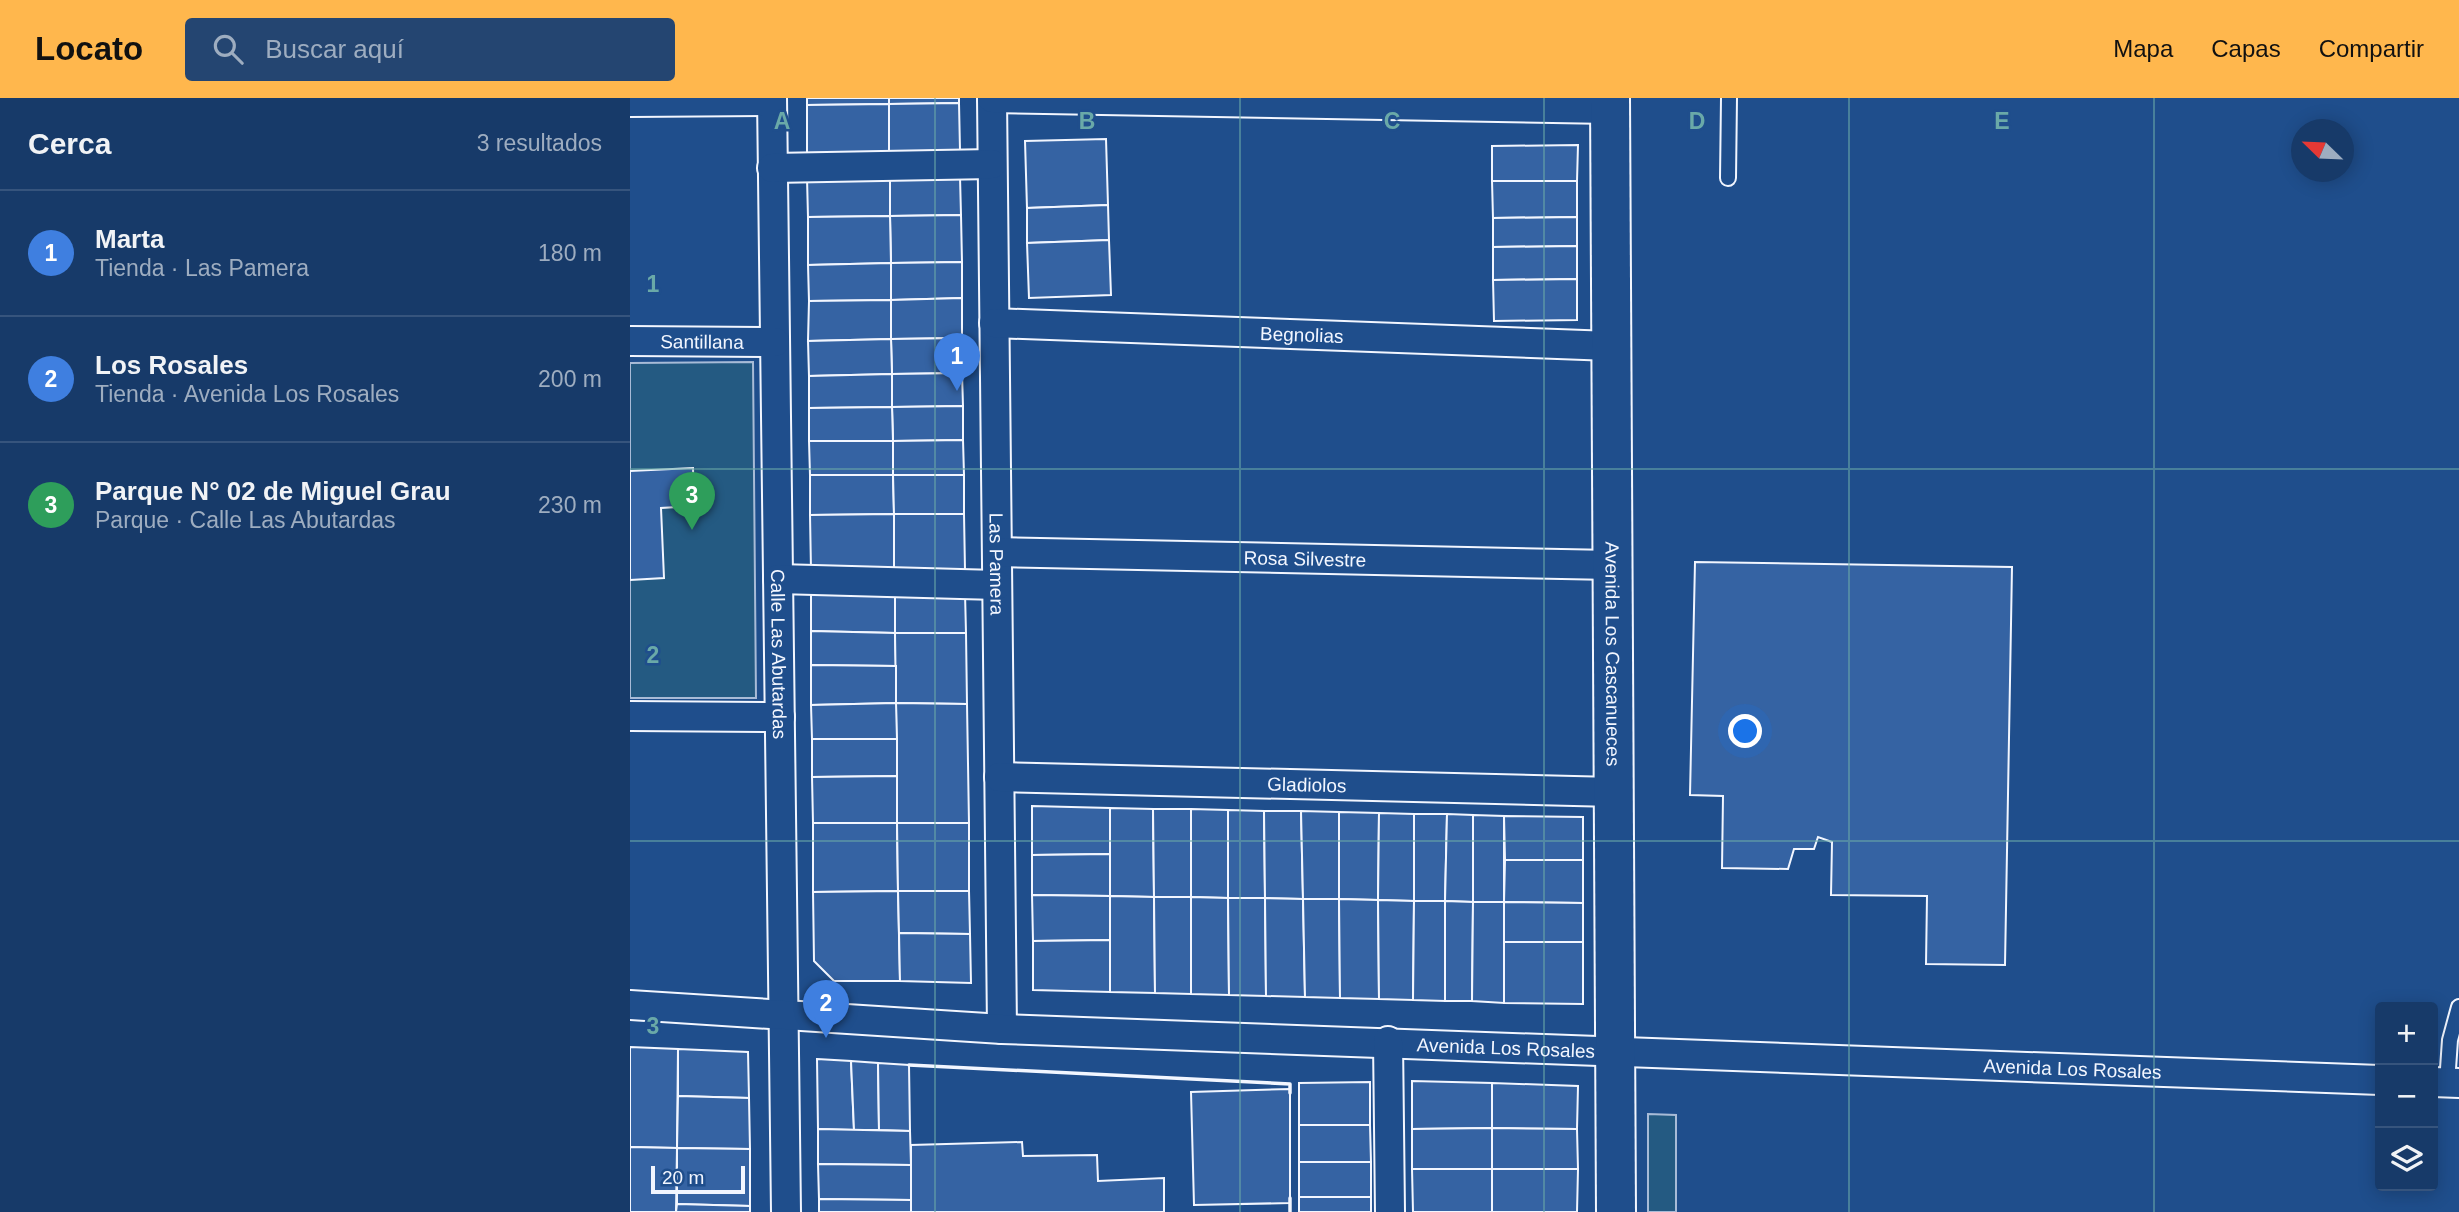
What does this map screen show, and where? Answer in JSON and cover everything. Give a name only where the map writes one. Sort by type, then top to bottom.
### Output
[{"type":"street","points":[[992,98],[1610,104]]},
{"type":"street","name":"Las Pamera","points":[[992,98],[1002,1029]]},
{"type":"street","points":[[630,102],[772,99]]},
{"type":"street","name":"Calle Las Abutardas","points":[[772,99],[786,1212]]},
{"type":"street","name":"Avenida Los Cascanueces","points":[[1610,104],[1616,1212]]},
{"type":"street","points":[[772,168],[992,164]]},
{"type":"street","name":"Begnolias","points":[[994,323],[1611,346]]},
{"type":"street","name":"Santillana","points":[[630,341],[775,342]]},
{"type":"street","name":"Rosa Silvestre","points":[[997,552],[1612,565]]},
{"type":"street","points":[[778,579],[997,584]]},
{"type":"street","points":[[630,716],[780,717]]},
{"type":"street","name":"Gladiolos","points":[[999,777],[1614,792]]},
{"type":"street","name":"Avenida Los Rosales","points":[[630,1005],[1002,1029],[1388,1041],[2375,1080]]},
{"type":"street","points":[[1388,1041],[1390,1212]]},
{"type":"lane","points":[[1728,178],[1729,98]]},
{"type":"lane","points":[[2446,1083],[2450,1040],[2459,1007]]},
{"type":"shaded area","points":[[753,362],[756,698],[630,698],[630,363]]},
{"type":"shaded area","points":[[1648,1114],[1676,1115],[1676,1212],[1648,1212]]},
{"type":"building","points":[[807,98],[889,98],[889,104],[807,105]]},
{"type":"building","points":[[889,98],[959,98],[959,103],[889,104]]},
{"type":"building","points":[[959,103],[960,150],[889,152],[889,104]]},
{"type":"building","points":[[889,104],[889,152],[807,153],[807,105]]},
{"type":"building","points":[[1106,139],[1108,205],[1027,208],[1025,141]]},
{"type":"building","points":[[1578,145],[1577,181],[1492,181],[1492,146]]},
{"type":"building","points":[[890,177],[890,216],[808,217],[807,178]]},
{"type":"building","points":[[890,177],[960,177],[961,215],[890,216]]},
{"type":"building","points":[[1492,181],[1577,181],[1577,217],[1493,218]]},
{"type":"building","points":[[1108,205],[1109,240],[1027,243],[1027,208]]},
{"type":"building","points":[[961,215],[962,262],[891,263],[890,216]]},
{"type":"building","points":[[890,216],[891,263],[808,265],[808,217]]},
{"type":"building","points":[[1577,217],[1577,246],[1493,247],[1493,218]]},
{"type":"building","points":[[1109,240],[1111,295],[1029,298],[1027,243]]},
{"type":"building","points":[[1577,246],[1577,279],[1493,280],[1493,247]]},
{"type":"building","points":[[962,262],[962,298],[891,300],[891,263]]},
{"type":"building","points":[[891,263],[891,300],[809,301],[808,265]]},
{"type":"building","points":[[1577,279],[1577,320],[1494,321],[1493,280]]},
{"type":"building","points":[[962,298],[962,338],[891,339],[891,300]]},
{"type":"building","points":[[891,300],[891,339],[808,341],[809,301]]},
{"type":"building","points":[[962,338],[962,373],[892,374],[891,339]]},
{"type":"building","points":[[891,339],[892,374],[809,376],[808,341]]},
{"type":"building","points":[[962,373],[963,406],[892,407],[892,374]]},
{"type":"building","points":[[892,374],[892,407],[809,408],[809,376]]},
{"type":"building","points":[[963,406],[963,440],[893,441],[892,407]]},
{"type":"building","points":[[892,407],[893,441],[809,441],[809,408]]},
{"type":"building","points":[[963,440],[964,475],[893,475],[893,441]]},
{"type":"building","points":[[809,441],[893,441],[893,475],[810,475]]},
{"type":"building","points":[[693,468],[694,506],[661,508],[664,578],[630,580],[630,471]]},
{"type":"building","points":[[810,475],[893,475],[894,514],[810,515]]},
{"type":"building","points":[[893,475],[964,475],[964,514],[894,514]]},
{"type":"building","points":[[894,514],[964,514],[965,570],[894,570]]},
{"type":"building","points":[[894,514],[894,570],[811,570],[810,515]]},
{"type":"building","points":[[1695,562],[2012,567],[2005,965],[1926,964],[1927,896],[1831,895],[1832,842],[1818,837],[1814,849],[1794,849],[1788,869],[1722,868],[1723,796],[1690,795]]},
{"type":"building","points":[[811,587],[895,592],[895,633],[811,631]]},
{"type":"building","points":[[895,592],[965,593],[966,633],[895,633]]},
{"type":"building","points":[[811,631],[895,633],[896,666],[811,665]]},
{"type":"building","points":[[895,633],[966,633],[967,704],[896,703]]},
{"type":"building","points":[[811,665],[896,666],[896,703],[811,705]]},
{"type":"building","points":[[896,703],[967,704],[969,823],[897,823]]},
{"type":"building","points":[[896,703],[897,739],[812,739],[811,705]]},
{"type":"building","points":[[812,739],[897,739],[897,776],[812,777]]},
{"type":"building","points":[[897,776],[897,823],[813,823],[812,777]]},
{"type":"building","points":[[1032,806],[1110,808],[1110,854],[1032,855]]},
{"type":"building","points":[[1110,808],[1153,809],[1154,897],[1110,896]]},
{"type":"building","points":[[1153,809],[1191,809],[1191,897],[1154,897]]},
{"type":"building","points":[[1191,809],[1228,810],[1228,898],[1191,897]]},
{"type":"building","points":[[1228,810],[1264,811],[1265,898],[1228,898]]},
{"type":"building","points":[[1264,811],[1301,811],[1303,899],[1265,898]]},
{"type":"building","points":[[1301,811],[1339,812],[1339,899],[1303,899]]},
{"type":"building","points":[[1339,812],[1379,813],[1378,900],[1339,899]]},
{"type":"building","points":[[1379,813],[1414,814],[1414,901],[1378,900]]},
{"type":"building","points":[[1414,814],[1447,814],[1445,901],[1414,901]]},
{"type":"building","points":[[1447,814],[1473,815],[1473,902],[1445,901]]},
{"type":"building","points":[[1473,815],[1504,816],[1504,902],[1473,902]]},
{"type":"building","points":[[1504,816],[1583,817],[1583,860],[1505,860]]},
{"type":"building","points":[[813,823],[897,823],[898,891],[813,892]]},
{"type":"building","points":[[897,823],[969,823],[969,891],[898,891]]},
{"type":"building","points":[[1110,854],[1110,896],[1032,895],[1032,855]]},
{"type":"building","points":[[1505,860],[1583,860],[1583,903],[1504,902]]},
{"type":"building","points":[[898,891],[900,981],[834,981],[814,961],[813,892]]},
{"type":"building","points":[[898,891],[969,891],[970,934],[899,933]]},
{"type":"building","points":[[1032,895],[1110,896],[1110,940],[1033,941]]},
{"type":"building","points":[[1110,896],[1154,897],[1155,993],[1110,992]]},
{"type":"building","points":[[1154,897],[1191,897],[1191,994],[1155,993]]},
{"type":"building","points":[[1191,897],[1228,898],[1229,995],[1191,994]]},
{"type":"building","points":[[1228,898],[1265,898],[1266,996],[1229,995]]},
{"type":"building","points":[[1265,898],[1303,899],[1305,997],[1266,996]]},
{"type":"building","points":[[1303,899],[1339,899],[1340,998],[1305,997]]},
{"type":"building","points":[[1339,899],[1378,900],[1379,999],[1340,998]]},
{"type":"building","points":[[1378,900],[1414,901],[1413,1000],[1379,999]]},
{"type":"building","points":[[1414,901],[1445,901],[1445,1001],[1413,1000]]},
{"type":"building","points":[[1445,901],[1473,902],[1472,1001],[1445,1001]]},
{"type":"building","points":[[1473,902],[1504,902],[1504,1003],[1472,1001]]},
{"type":"building","points":[[1504,902],[1583,903],[1583,942],[1504,942]]},
{"type":"building","points":[[899,933],[970,934],[971,983],[900,981]]},
{"type":"building","points":[[1110,940],[1110,992],[1033,990],[1033,941]]},
{"type":"building","points":[[1504,942],[1583,942],[1583,1004],[1504,1003]]},
{"type":"building","points":[[630,1047],[678,1049],[677,1148],[630,1147]]},
{"type":"building","points":[[678,1049],[748,1052],[749,1098],[678,1096]]},
{"type":"building","points":[[817,1059],[851,1061],[854,1130],[818,1129]]},
{"type":"building","points":[[851,1061],[878,1063],[879,1130],[854,1130]]},
{"type":"building","points":[[878,1063],[909,1065],[910,1131],[879,1130]]},
{"type":"building","points":[[1412,1081],[1492,1083],[1492,1128],[1412,1129]]},
{"type":"building","points":[[1370,1082],[1370,1125],[1299,1125],[1299,1083]]},
{"type":"building","points":[[1492,1083],[1578,1086],[1577,1129],[1492,1128]]},
{"type":"building","points":[[1290,1089],[1290,1203],[1194,1205],[1191,1092]]},
{"type":"building","points":[[678,1096],[749,1098],[750,1149],[677,1148]]},
{"type":"building","points":[[1299,1125],[1370,1125],[1371,1162],[1299,1162]]},
{"type":"building","points":[[1492,1128],[1492,1169],[1412,1169],[1412,1129]]},
{"type":"building","points":[[1492,1128],[1577,1129],[1578,1169],[1492,1169]]},
{"type":"building","points":[[818,1129],[910,1131],[911,1165],[818,1164]]},
{"type":"building","points":[[1022,1142],[1023,1156],[1097,1155],[1098,1181],[1164,1178],[1164,1212],[911,1212],[911,1145]]},
{"type":"building","points":[[630,1147],[677,1148],[676,1212],[630,1212]]},
{"type":"building","points":[[677,1148],[750,1149],[750,1206],[677,1204]]},
{"type":"building","points":[[1299,1162],[1371,1162],[1371,1197],[1299,1197]]},
{"type":"building","points":[[818,1164],[911,1165],[911,1200],[819,1199]]},
{"type":"building","points":[[1412,1169],[1492,1169],[1492,1212],[1413,1212]]},
{"type":"building","points":[[1492,1169],[1578,1169],[1577,1212],[1492,1212]]},
{"type":"building","points":[[1299,1197],[1371,1197],[1371,1212],[1299,1212]]},
{"type":"building","points":[[819,1199],[911,1200],[911,1212],[819,1212]]},
{"type":"building","points":[[677,1204],[750,1206],[750,1212],[676,1212]]},
{"type":"wall","points":[[909,1065],[1290,1084],[1290,1093]]},
{"type":"wall","points":[[1290,1198],[1290,1212]]},
{"type":"place","name":"Marta","points":[[957,391]]},
{"type":"place","name":"Parque N° 02 de Miguel Grau","points":[[692,530]]},
{"type":"place","name":"Los Rosales","points":[[826,1038]]}]
